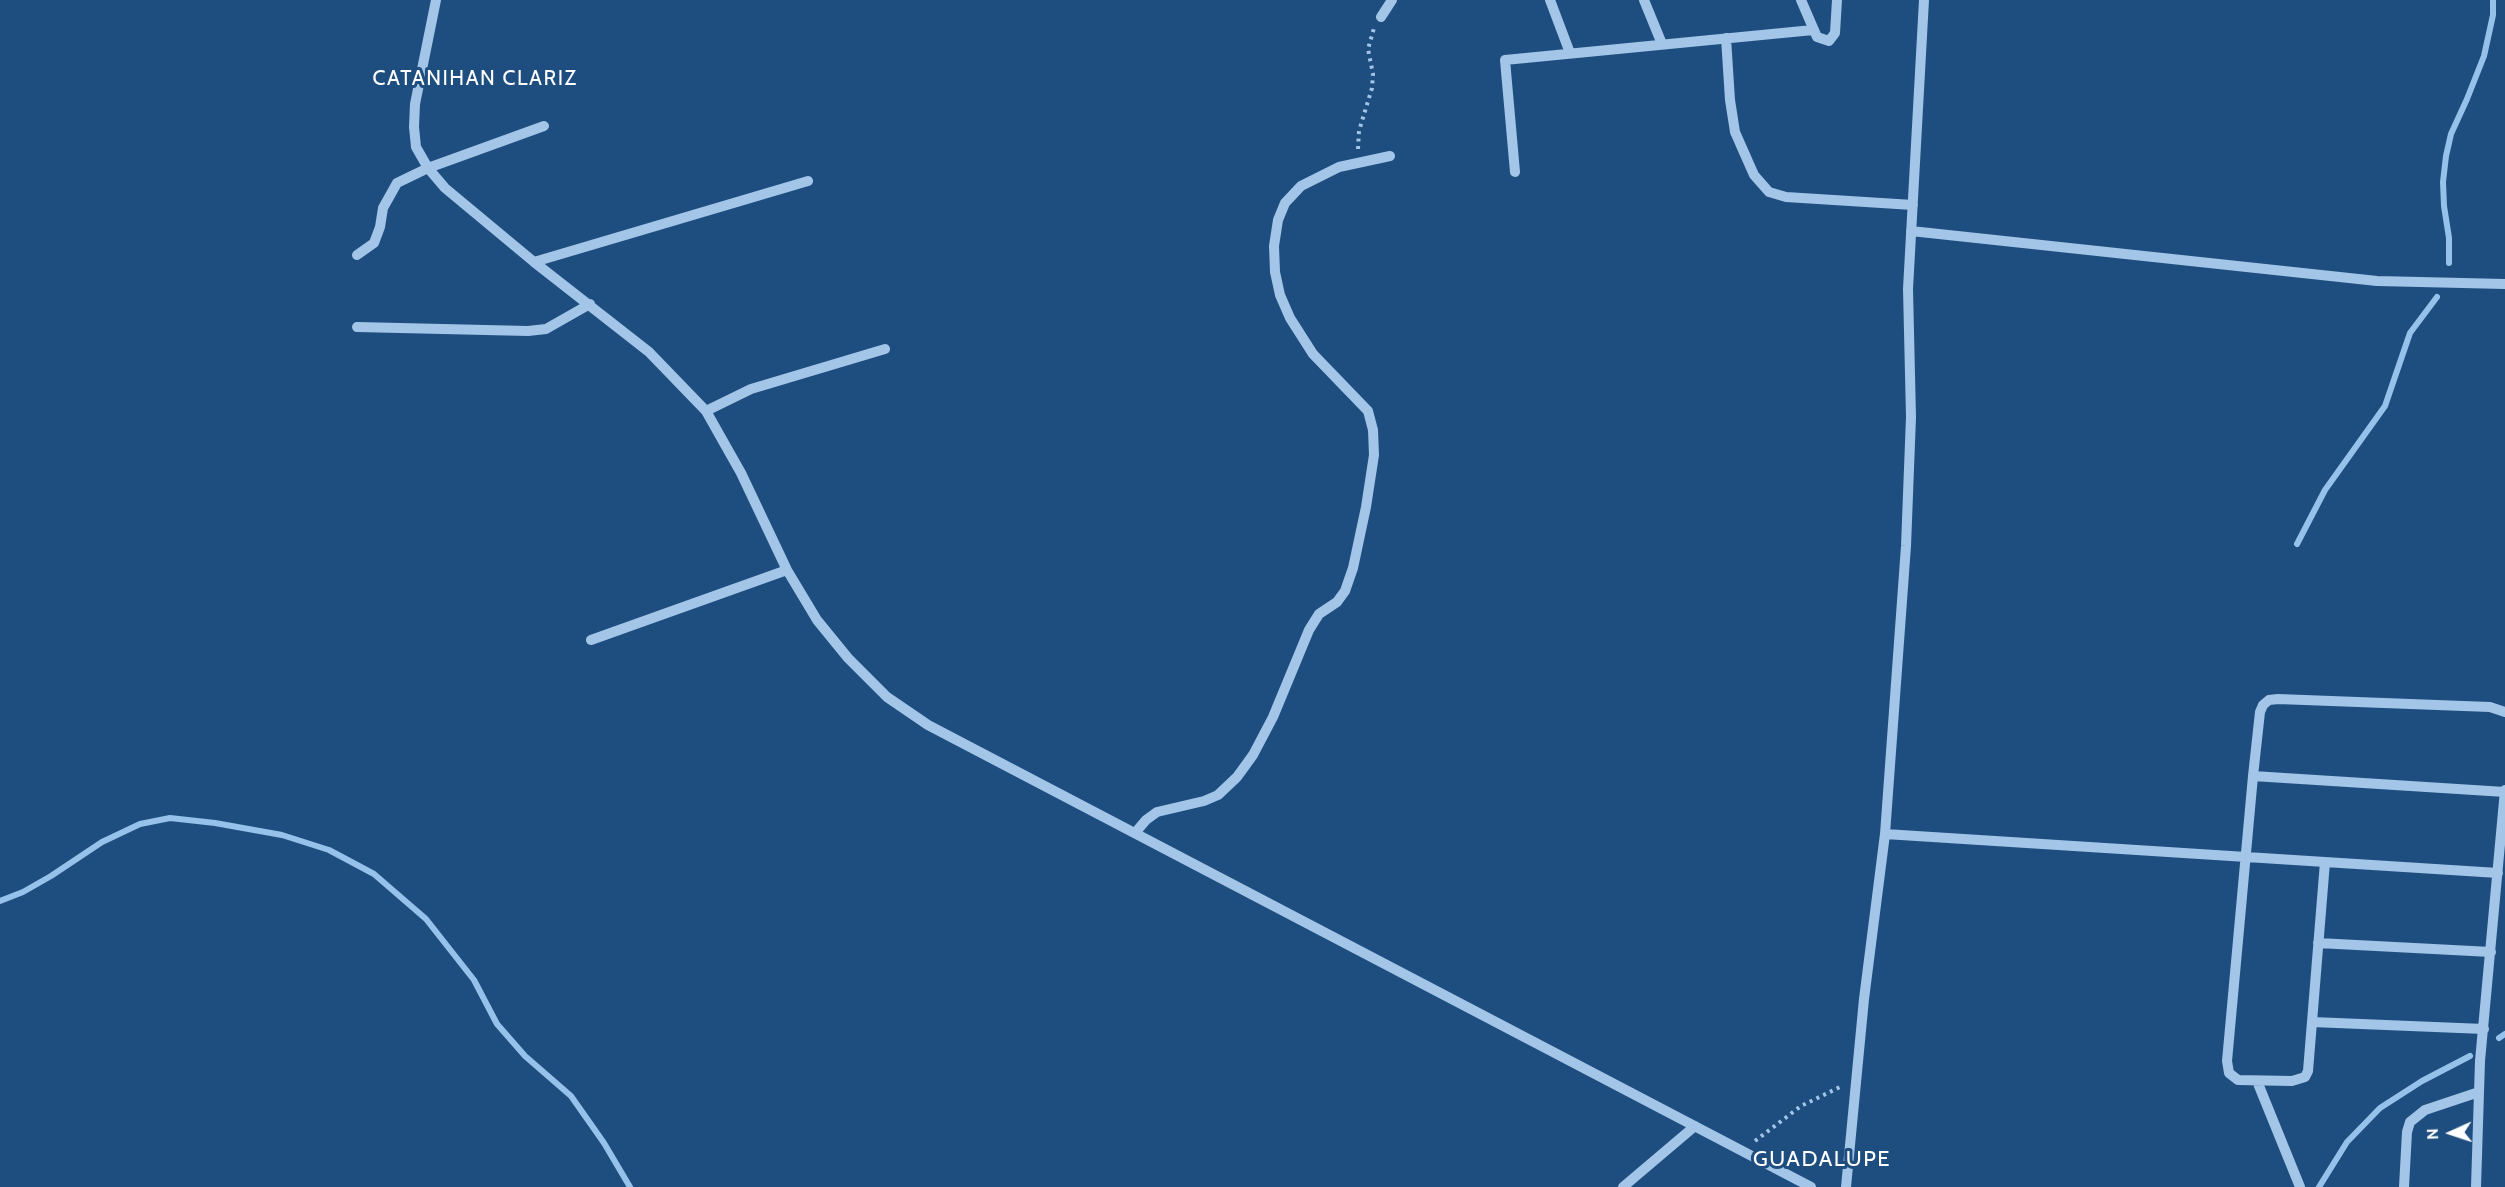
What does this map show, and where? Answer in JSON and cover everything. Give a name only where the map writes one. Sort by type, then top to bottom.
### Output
[{"type":"street","points":[[436,0],[416,104],[414,127],[416,147],[428,168],[444,188],[649,352],[706,411],[741,472],[788,570],[817,620],[848,658],[887,697],[928,725],[1811,1187]]},
{"type":"street","points":[[1381,17],[1392,0]]},
{"type":"street","points":[[1550,0],[1570,53]]},
{"type":"street","points":[[1644,0],[1662,44]]},
{"type":"street","points":[[1801,0],[1813,30],[1823,40],[1832,38],[1835,33],[1837,0]]},
{"type":"street","points":[[1846,1187],[1856,1080],[1885,834],[1910,479],[1908,289],[1924,0]]},
{"type":"street","points":[[1515,172],[1505,60],[1813,30]]},
{"type":"street","points":[[1726,38],[1730,100],[1735,132],[1754,175],[1769,192],[1786,197],[1913,205]]},
{"type":"street","points":[[357,255],[374,243],[380,227],[383,208],[397,183],[428,168],[544,126]]},
{"type":"street","points":[[1135,833],[1146,820],[1157,812],[1204,801],[1218,795],[1237,777],[1253,755],[1274,717],[1309,630],[1319,614],[1337,602],[1345,591],[1353,568],[1366,507],[1374,455],[1373,430],[1368,411],[1312,354],[1290,318],[1280,295],[1275,272],[1274,246],[1278,220],[1286,203],[1301,186],[1319,175],[1359,162],[1390,156]]},
{"type":"street","points":[[534,262],[808,181]]},
{"type":"street","points":[[1911,231],[2377,281],[2505,284]]},
{"type":"street","points":[[357,327],[528,331],[546,329],[590,304]]},
{"type":"street","points":[[706,411],[751,389],[885,349]]},
{"type":"street","points":[[591,640],[788,570]]},
{"type":"street","points":[[2325,862],[2309,1063],[2305,1077],[2292,1081],[2238,1080],[2231,1077],[2227,1069],[2260,712],[2269,700],[2278,699],[2490,707],[2505,712]]},
{"type":"street","points":[[2253,776],[2505,791],[2479,1092],[2476,1187]]},
{"type":"street","points":[[1885,834],[2498,873]]},
{"type":"street","points":[[2318,943],[2491,952]]},
{"type":"street","points":[[2312,1022],[2484,1029]]},
{"type":"street","points":[[2257,1081],[2300,1187]]},
{"type":"street","points":[[2404,1187],[2407,1132],[2410,1122],[2425,1110],[2479,1092]]},
{"type":"street","points":[[1623,1187],[1695,1126]]},
{"type":"path","points":[[1359,162],[1359,131],[1372,88],[1373,74],[1368,49],[1370,38],[1381,17]]},
{"type":"path","points":[[1743,1151],[1801,1106],[1856,1080]]},
{"type":"waterway","points":[[2449,263],[2449,238],[2443,182],[2446,156],[2451,134],[2484,56],[2493,15],[2493,0]]},
{"type":"waterway","points":[[2297,544],[2325,490],[2385,406],[2410,333],[2437,297]]},
{"type":"waterway","points":[[0,901],[23,892],[51,876],[102,842],[140,824],[170,818],[215,823],[282,835],[329,850],[374,874],[426,919],[474,980],[497,1024],[525,1056],[571,1096],[604,1143],[630,1187]]},
{"type":"waterway","points":[[2499,1038],[2505,1034]]},
{"type":"waterway","points":[[2319,1187],[2347,1142],[2380,1108],[2422,1081],[2470,1056]]},
{"type":"district","name":"CATANIHAN CLARIZ","points":[[475,79]]},
{"type":"district","name":"GUADALUPE","points":[[1822,1160]]}]
